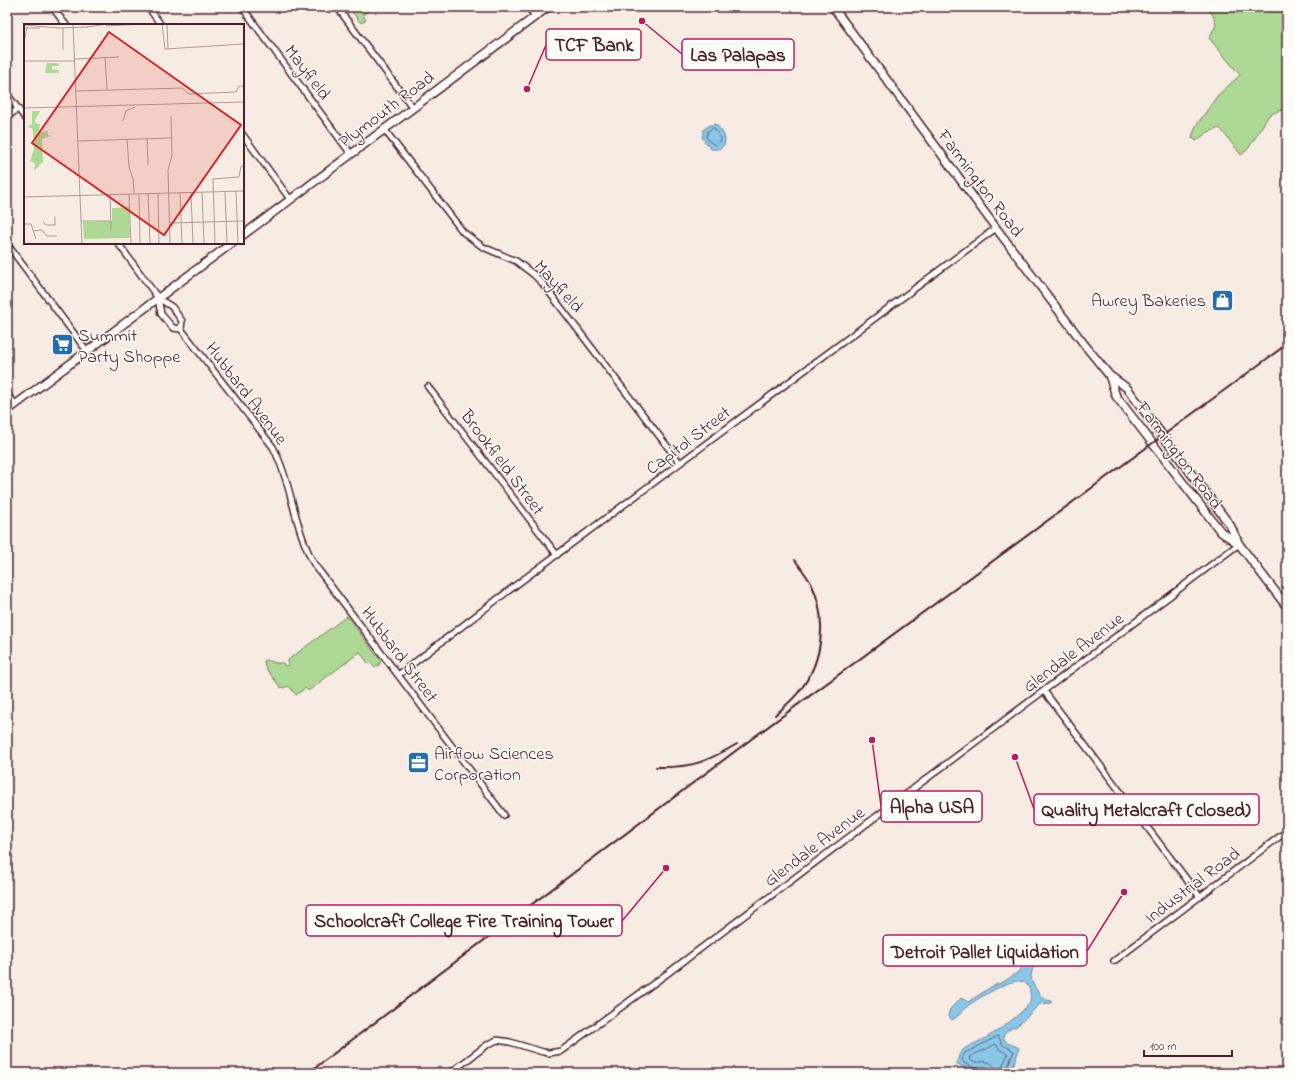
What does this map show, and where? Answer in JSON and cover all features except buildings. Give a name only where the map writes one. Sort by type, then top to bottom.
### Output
[{"type":"main road","name":"Plymouth Road","points":[[244,234],[548,7]]},
{"type":"main road","name":"Farmington Road","points":[[833,7],[996,228],[1109,375],[1127,388],[1230,525],[1239,544],[1287,607]]},
{"type":"main road","points":[[7,411],[230,244]]},
{"type":"main road","name":"Farmington Road","points":[[1109,375],[1116,396],[1221,532],[1239,544]]},
{"type":"street","points":[[52,7],[65,24]]},
{"type":"street","points":[[148,7],[160,24]]},
{"type":"street","name":"Mayfield","points":[[242,7],[351,154]]},
{"type":"street","points":[[336,7],[413,108]]},
{"type":"street","points":[[528,7],[535,16]]},
{"type":"street","points":[[7,94],[24,117]]},
{"type":"street","points":[[7,117],[18,109]]},
{"type":"street","name":"Mayfield","points":[[384,129],[463,232],[483,247],[516,261],[544,284],[680,463]]},
{"type":"street","points":[[244,136],[290,199]]},
{"type":"street","name":"Capitol Street","points":[[398,675],[996,228]]},
{"type":"street","points":[[7,244],[88,351]]},
{"type":"street","points":[[119,244],[158,298]]},
{"type":"street","name":"Hubbard Avenue","points":[[158,298],[161,314],[173,328],[181,329],[273,447],[281,465],[291,501]]},
{"type":"street","name":"Hubbard Avenue","points":[[158,298],[172,307],[182,321],[181,329]]},
{"type":"street","name":"Brookfield Street","points":[[428,387],[557,555]]},
{"type":"street","points":[[7,394],[16,405]]},
{"type":"street","name":"Hubbard Street","points":[[291,501],[303,542],[314,564],[504,814]]},
{"type":"street","name":"Glendale Avenue","points":[[450,1073],[487,1045],[497,1040],[510,1042],[543,1052],[549,1053],[561,1051],[1239,544]]},
{"type":"street","points":[[1044,691],[1200,897]]},
{"type":"street","name":"Industrial Road","points":[[1114,961],[1287,831]]},
{"type":"green space","points":[[348,7],[373,7],[363,15],[366,20],[361,23]]},
{"type":"green space","points":[[1205,7],[1278,7],[1287,19],[1287,107],[1269,115],[1248,149],[1241,155],[1220,128],[1208,132],[1196,141],[1192,137],[1196,126],[1217,96],[1240,75],[1209,38],[1216,25],[1213,15]]},
{"type":"green space","points":[[347,616],[381,661],[379,665],[375,668],[370,662],[368,663],[360,652],[308,691],[305,688],[296,695],[289,686],[283,688],[280,687],[265,667],[264,661],[266,660],[276,663],[283,663],[285,666],[288,665],[288,660]]},
{"type":"water","points":[[715,124],[719,127],[725,140],[722,147],[718,149],[711,149],[702,138],[704,129]]},
{"type":"water","points":[[1046,945],[1045,951],[1035,965],[1031,975],[1033,984],[1043,999],[1051,1001],[1051,1003],[1040,1004],[1017,1026],[1008,1030],[1003,1036],[1006,1042],[1019,1048],[1015,1061],[1008,1073],[989,1073],[984,1070],[978,1073],[956,1063],[960,1053],[963,1050],[998,1030],[1015,1018],[1030,1003],[1030,989],[1024,982],[1015,981],[983,996],[965,1008],[956,1018],[952,1020],[948,1015],[950,1009],[961,998],[968,1002],[991,987],[1005,981],[1018,972],[1025,962]]},
{"type":"railway","points":[[308,1073],[754,737],[1287,344]]},
{"type":"railway","points":[[775,715],[789,703],[809,677],[815,664],[821,637],[821,623],[816,596],[811,583],[795,560]]},
{"type":"railway","points":[[656,767],[669,767],[698,763],[737,744]]},
{"type":"place","name":"Las Palapas","points":[[642,21]]},
{"type":"place","name":"TCF Bank","points":[[527,89]]},
{"type":"place","name":"Awrey Bakeries","points":[[1222,300]]},
{"type":"place","name":"Summit Party Shoppe","points":[[63,345]]},
{"type":"place","name":"Alpha USA","points":[[872,740]]},
{"type":"place","name":"Quality Metalcraft (closed)","points":[[1015,757]]},
{"type":"place","name":"Airflow Sciences Corporation","points":[[419,763]]},
{"type":"place","name":"Schoolcraft College Fire Training Tower","points":[[666,868]]},
{"type":"place","name":"Detroit Pallet Liquidation","points":[[1124,892]]}]
